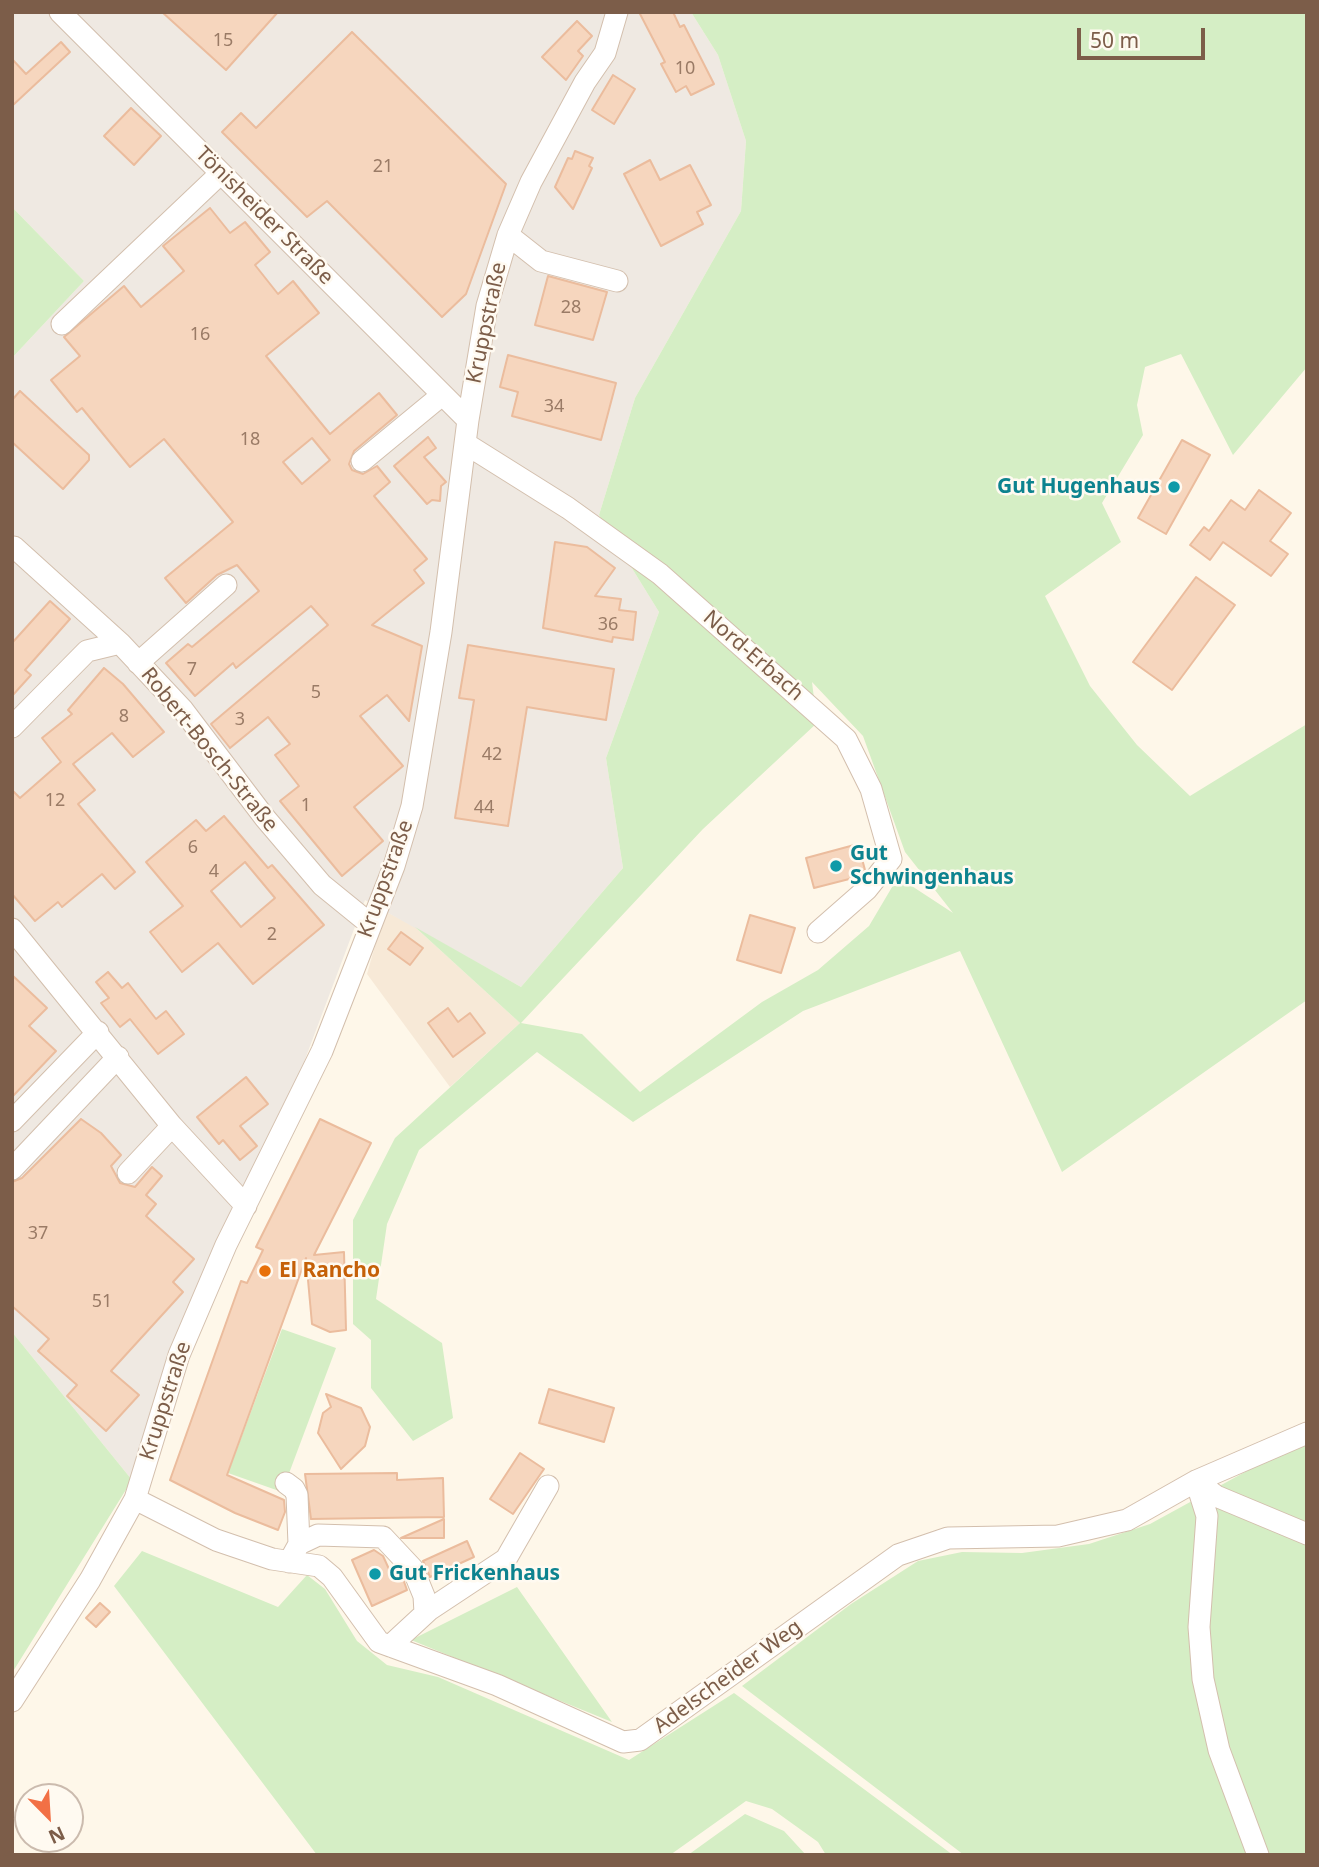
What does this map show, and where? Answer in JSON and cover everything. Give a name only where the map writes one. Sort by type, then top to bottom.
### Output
[{"type":"street","name":"Tönisheider Straße","points":[[60,12],[468,420]]},
{"type":"street","name":"Kruppstraße","points":[[12,1701],[90,1580],[135,1499],[179,1355],[246,1206],[322,1051],[394,866],[412,806],[441,632],[468,420],[487,306],[508,235],[531,182],[584,82],[605,52],[617,12]]},
{"type":"street","points":[[62,324],[221,173]]},
{"type":"street","points":[[508,235],[541,261],[617,281]]},
{"type":"street","points":[[362,461],[442,395]]},
{"type":"street","name":"Nord-Erbach","points":[[466,444],[568,508],[660,574],[846,739],[871,789],[891,859],[867,889],[818,932]]},
{"type":"street","name":"Robert-Bosch-Straße","points":[[14,547],[120,643],[183,710],[265,818],[322,886],[370,924]]},
{"type":"street","points":[[138,663],[226,585]]},
{"type":"street","points":[[12,727],[87,651],[120,643]]},
{"type":"street","points":[[12,929],[172,1126],[246,1206]]},
{"type":"street","points":[[12,1121],[98,1032]]},
{"type":"street","points":[[12,1169],[118,1057]]},
{"type":"street","points":[[128,1173],[172,1126]]},
{"type":"street","name":"Adelscheider Weg","points":[[135,1499],[216,1540],[294,1553],[320,1566],[332,1577],[379,1642],[497,1685],[623,1742],[640,1740],[898,1555],[948,1538],[1058,1536],[1127,1520],[1196,1481],[1307,1433]]},
{"type":"street","points":[[1196,1481],[1216,1496],[1307,1534]]},
{"type":"street","points":[[1196,1481],[1207,1516],[1199,1627],[1203,1679],[1219,1750],[1258,1855]]},
{"type":"street","points":[[286,1483],[295,1489],[297,1495],[294,1553]]},
{"type":"street","points":[[390,1646],[425,1613],[506,1559],[548,1486]]},
{"type":"street","points":[[294,1553],[318,1535],[383,1536],[413,1569],[424,1596],[425,1613]]},
{"type":"shaded area","points":[[12,12],[691,12],[718,55],[746,141],[741,211],[635,398],[599,515],[659,612],[606,758],[623,868],[521,987],[365,900],[304,1062],[232,1213],[132,1480],[12,1332],[12,358],[84,281],[12,207]]},
{"type":"shaded area","points":[[385,911],[415,927],[520,1023],[450,1087],[367,974]]},
{"type":"green space","points":[[691,12],[1307,12],[1307,367],[1233,455],[1181,354],[1145,367],[1137,405],[1143,435],[1102,503],[1121,542],[1045,596],[1090,686],[1137,745],[1190,796],[1307,724],[1307,1000],[1062,1172],[960,951],[803,1011],[633,1122],[537,1052],[419,1150],[387,1224],[376,1299],[442,1343],[453,1418],[413,1441],[371,1388],[371,1340],[353,1324],[353,1220],[395,1138],[520,1023],[415,927],[521,987],[623,868],[606,758],[659,612],[599,515],[635,398],[741,211],[746,141],[718,55]],"holes":[[[812,682],[863,736],[905,852],[953,913],[898,877],[869,926],[818,970],[762,1002],[640,1092],[582,1034],[521,1023],[703,829],[817,723]]]},
{"type":"green space","points":[[12,207],[84,281],[12,358]]},
{"type":"green space","points":[[282,1329],[336,1348],[282,1492],[228,1473]]},
{"type":"green space","points":[[12,1332],[132,1480],[12,1673]]},
{"type":"green space","points":[[1307,1445],[1307,1855],[964,1855],[742,1686],[851,1604],[918,1561],[962,1552],[1022,1553],[1089,1544],[1150,1524],[1256,1466]]},
{"type":"green space","points":[[142,1551],[278,1607],[307,1575],[325,1589],[357,1641],[387,1665],[438,1677],[629,1760],[734,1693],[953,1855],[826,1855],[818,1842],[772,1809],[746,1801],[670,1855],[317,1855],[114,1586]]},
{"type":"green space","points":[[517,1587],[612,1722],[411,1640]]},
{"type":"green space","points":[[745,1814],[784,1831],[806,1855],[688,1855]]},
{"type":"building","points":[[162,12],[278,12],[226,70]]},
{"type":"building","points":[[639,12],[673,12],[680,27],[684,25],[714,84],[691,95],[686,86],[676,92],[661,64],[665,62]]},
{"type":"building","points":[[577,21],[592,36],[578,51],[583,56],[566,80],[542,57]]},
{"type":"building","points":[[352,32],[506,184],[466,294],[442,317],[327,201],[307,217],[222,132],[241,113],[256,128]]},
{"type":"building","points":[[61,42],[70,52],[12,106],[12,59],[26,74]]},
{"type":"building","points":[[613,75],[635,89],[614,124],[592,110]]},
{"type":"building","points":[[131,108],[161,136],[134,165],[104,136]]},
{"type":"building","points":[[575,151],[593,158],[589,166],[592,168],[573,209],[555,187],[568,158],[572,159]]},
{"type":"building","points":[[650,160],[660,180],[690,165],[711,205],[697,212],[703,224],[661,246],[624,174]]},
{"type":"building","points":[[210,208],[230,233],[245,222],[270,252],[255,265],[278,294],[293,281],[319,313],[266,356],[330,434],[379,393],[397,415],[354,451],[349,464],[352,470],[363,474],[377,466],[390,482],[374,496],[427,559],[414,570],[424,583],[372,625],[422,646],[409,721],[387,695],[360,716],[403,766],[354,807],[383,841],[342,876],[280,801],[299,786],[275,755],[290,744],[268,717],[230,748],[211,724],[328,625],[311,606],[236,668],[233,663],[195,696],[166,663],[188,644],[192,647],[259,591],[237,565],[217,575],[186,603],[165,578],[233,522],[164,439],[130,467],[82,408],[77,412],[51,380],[80,356],[64,337],[124,286],[141,307],[184,271],[163,246]],"holes":[[[312,438],[330,460],[302,484],[283,462]]]},
{"type":"building","points":[[548,276],[607,292],[593,340],[535,325]]},
{"type":"building","points":[[508,355],[616,383],[601,440],[512,416],[518,392],[500,387]]},
{"type":"building","points":[[20,391],[89,455],[89,460],[63,489],[12,442],[12,400]]},
{"type":"building","points":[[428,437],[436,448],[424,457],[446,482],[441,486],[440,501],[432,500],[427,504],[394,466]]},
{"type":"building","name":"Gut Hugenhaus","points":[[1182,440],[1210,455],[1166,534],[1138,518]]},
{"type":"building","points":[[1259,490],[1291,513],[1270,541],[1288,554],[1271,576],[1223,542],[1210,560],[1190,545],[1204,527],[1209,531],[1231,500],[1245,510]]},
{"type":"building","points":[[555,542],[587,547],[615,568],[595,596],[621,599],[619,610],[636,612],[633,640],[613,637],[612,642],[543,628]]},
{"type":"building","points":[[1196,577],[1235,605],[1172,690],[1133,662]]},
{"type":"building","points":[[50,601],[70,619],[25,670],[31,675],[12,696],[12,643]]},
{"type":"building","points":[[468,645],[614,669],[606,720],[527,707],[508,826],[455,818],[474,700],[459,698]]},
{"type":"building","points":[[104,668],[123,684],[164,732],[133,757],[112,733],[73,764],[95,790],[78,804],[135,872],[115,889],[102,874],[62,907],[58,902],[35,921],[12,894],[12,790],[20,798],[61,762],[42,738],[72,714],[68,710]]},
{"type":"building","points":[[224,816],[268,868],[272,865],[324,925],[253,984],[218,943],[182,972],[150,932],[183,906],[146,862],[196,820],[206,831]],"holes":[[[245,862],[275,898],[241,927],[211,891]]]},
{"type":"building","name":"Gut Schwingenhaus","points":[[858,844],[865,870],[861,876],[814,888],[806,858]]},
{"type":"building","points":[[750,915],[795,928],[781,973],[737,960]]},
{"type":"building","points":[[401,932],[423,948],[410,965],[388,949]]},
{"type":"building","points":[[108,972],[122,988],[128,983],[156,1019],[166,1011],[184,1034],[158,1054],[130,1019],[120,1027],[101,1003],[109,998],[96,982]]},
{"type":"building","points":[[12,975],[47,1008],[29,1026],[56,1051],[12,1097]]},
{"type":"building","points":[[448,1008],[458,1022],[470,1013],[485,1033],[453,1057],[428,1023]]},
{"type":"building","points":[[246,1077],[268,1104],[240,1126],[257,1146],[240,1160],[223,1140],[219,1144],[197,1117]]},
{"type":"building","points":[[81,1119],[101,1133],[121,1155],[111,1166],[120,1183],[135,1187],[152,1167],[162,1176],[146,1195],[156,1204],[146,1216],[194,1259],[173,1282],[183,1292],[111,1371],[139,1395],[106,1431],[67,1396],[77,1385],[38,1351],[49,1339],[12,1306],[12,1182],[22,1178]]},
{"type":"building","points":[[320,1119],[371,1143],[314,1255],[344,1252],[346,1330],[330,1332],[312,1324],[306,1258],[227,1475],[284,1500],[285,1512],[278,1530],[235,1513],[170,1480],[241,1281],[247,1283],[263,1250],[256,1247]]},
{"type":"building","points":[[549,1389],[614,1408],[604,1442],[539,1423]]},
{"type":"building","points":[[326,1394],[361,1408],[370,1427],[365,1446],[341,1469],[318,1433],[323,1413],[331,1407]]},
{"type":"building","points":[[520,1453],[544,1469],[513,1514],[490,1499]]},
{"type":"building","points":[[397,1473],[397,1480],[443,1478],[444,1517],[311,1519],[305,1474]]},
{"type":"building","points":[[444,1519],[444,1538],[401,1538]]},
{"type":"building","points":[[467,1541],[474,1557],[430,1577],[423,1561]]},
{"type":"building","name":"Gut Frickenhaus","points":[[374,1550],[383,1556],[394,1580],[402,1576],[407,1590],[372,1606],[352,1560]]},
{"type":"building","points":[[100,1603],[110,1612],[96,1627],[86,1618]]},
{"type":"place","name":"Gut Hugenhaus","points":[[1174,487]]},
{"type":"place","name":"Gut Schwingenhaus","points":[[836,866]]},
{"type":"place","name":"El Rancho","points":[[265,1271]]},
{"type":"place","name":"Gut Frickenhaus","points":[[375,1574]]}]
